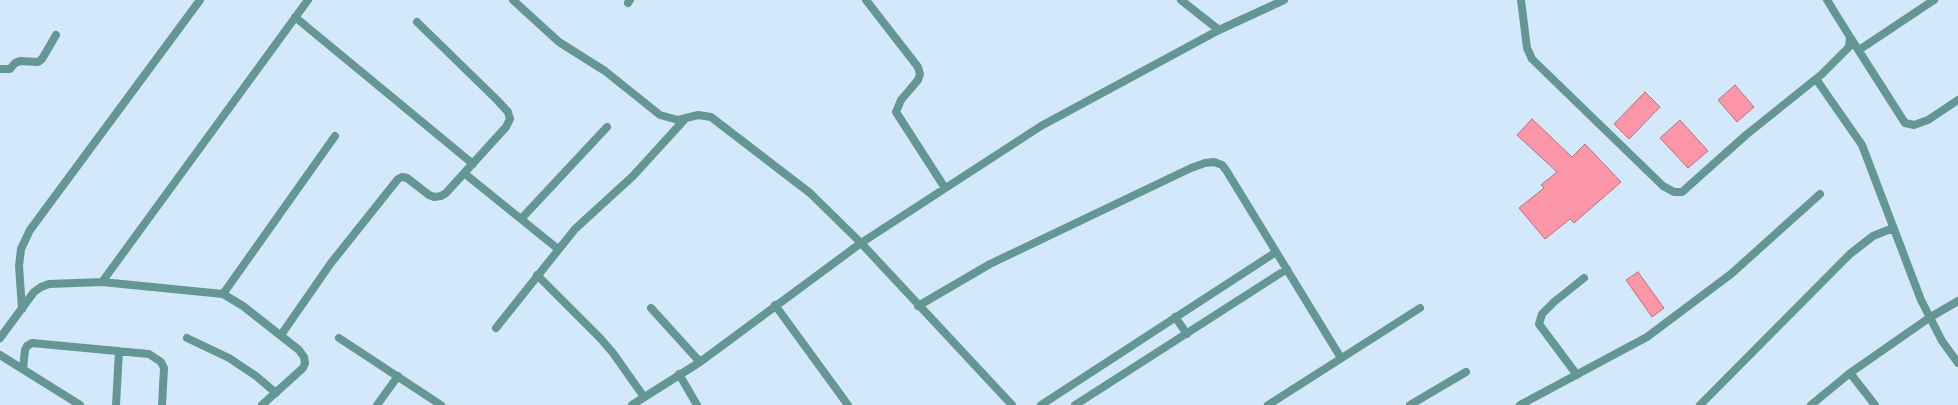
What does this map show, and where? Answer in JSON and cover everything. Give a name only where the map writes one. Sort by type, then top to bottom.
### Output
[{"type":"street","points":[[22,309],[18,266],[21,249],[30,230],[200,0]]},
{"type":"street","points":[[102,282],[308,0]]},
{"type":"street","points":[[513,0],[558,42],[606,71],[660,115],[678,120],[704,115],[722,124],[810,193],[861,243],[918,306],[1012,405]]},
{"type":"street","points":[[866,0],[918,67],[920,74],[918,80],[901,100],[896,112],[945,188]]},
{"type":"street","points":[[1181,0],[1219,30]]},
{"type":"street","points":[[632,405],[700,362],[775,305],[861,243],[1041,126],[1219,30],[1284,0]]},
{"type":"street","points":[[1521,0],[1527,48],[1532,59],[1544,73],[1663,186],[1674,192],[1682,192],[1690,186],[1746,134],[1816,79],[1849,47],[1850,37]]},
{"type":"street","points":[[1827,0],[1905,122],[1914,125],[1928,120],[1958,100]]},
{"type":"street","points":[[1859,50],[1934,0]]},
{"type":"street","points":[[295,17],[473,164]]},
{"type":"street","points":[[281,335],[331,263],[398,179],[402,177],[407,178],[429,195],[434,197],[441,196],[446,193],[473,164],[506,127],[510,119],[508,112],[417,22]]},
{"type":"street","points":[[0,69],[10,69],[14,63],[20,61],[38,62],[42,59],[56,35]]},
{"type":"street","points":[[1816,79],[1862,145],[1929,318],[1942,341],[1958,363]]},
{"type":"street","points":[[496,328],[558,249],[580,224],[633,176],[684,119]]},
{"type":"street","points":[[521,219],[608,127]]},
{"type":"street","points":[[223,294],[335,136]]},
{"type":"street","points":[[918,306],[990,264],[1205,163],[1214,162],[1222,165],[1226,170],[1341,358]]},
{"type":"street","points":[[464,173],[558,249]]},
{"type":"street","points":[[1520,405],[1647,336],[1725,279],[1820,194]]},
{"type":"street","points":[[1700,405],[1850,254],[1873,236],[1893,228]]},
{"type":"street","points":[[1041,405],[1276,252]]},
{"type":"street","points":[[1075,405],[1287,269]]},
{"type":"street","points":[[537,275],[601,339],[613,353],[644,397]]},
{"type":"street","points":[[1577,375],[1539,324],[1542,314],[1554,302],[1584,278]]},
{"type":"street","points":[[0,338],[34,292],[49,284],[102,282],[223,294],[244,306],[299,350],[304,357],[305,363],[303,368],[262,405]]},
{"type":"street","points":[[1811,405],[1850,373],[1929,318],[1958,301]]},
{"type":"street","points":[[775,305],[848,405]]},
{"type":"street","points":[[651,308],[700,362]]},
{"type":"street","points":[[1268,405],[1420,308]]},
{"type":"street","points":[[1175,317],[1187,334]]},
{"type":"street","points":[[187,338],[229,358],[256,376],[276,393]]},
{"type":"street","points":[[338,338],[441,405]]},
{"type":"street","points":[[23,369],[25,350],[32,343],[149,354],[161,362],[164,368],[162,405]]},
{"type":"street","points":[[116,405],[119,351]]},
{"type":"street","points":[[0,355],[80,405]]},
{"type":"street","points":[[1410,405],[1466,372]]},
{"type":"street","points":[[1850,373],[1875,405]]},
{"type":"street","points":[[679,374],[697,405]]},
{"type":"street","points":[[377,405],[398,376]]},
{"type":"building","points":[[1735,85],[1754,107],[1737,122],[1718,100]]},
{"type":"building","points":[[1645,92],[1660,107],[1629,139],[1614,124]]},
{"type":"building","points":[[1532,119],[1572,157],[1585,144],[1621,182],[1574,223],[1570,219],[1545,239],[1519,208],[1544,188],[1541,185],[1557,172],[1517,135]]},
{"type":"building","points":[[1680,120],[1708,151],[1688,168],[1660,138]]},
{"type":"building","points":[[1638,272],[1664,308],[1652,317],[1626,280]]}]
